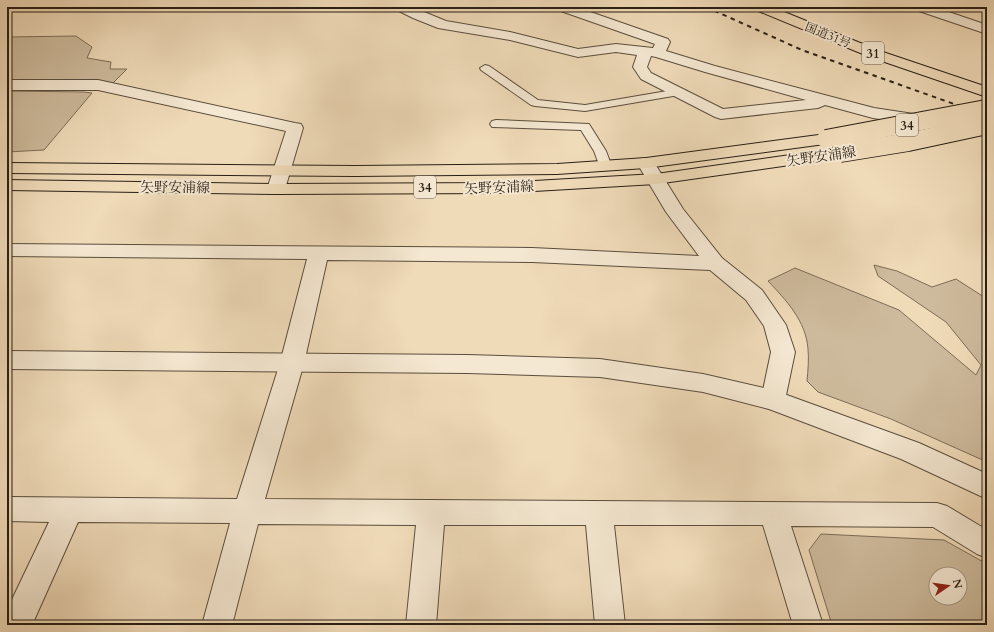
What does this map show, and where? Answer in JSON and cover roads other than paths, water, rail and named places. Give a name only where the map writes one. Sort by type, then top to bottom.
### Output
[{"type":"main road","name":"国道31号","points":[[761,7],[875,54],[987,92]]},
{"type":"main road","name":"矢野安浦線","points":[[7,168],[490,171],[606,167],[651,171],[891,128],[987,109]]},
{"type":"main road","name":"矢野安浦線","points":[[7,185],[276,189],[498,188],[651,171],[840,153],[984,128]]},
{"type":"street","points":[[402,7],[444,25],[510,36],[578,53],[616,48],[652,52],[874,113],[984,128],[987,112]]},
{"type":"street","points":[[563,7],[663,42],[640,66],[646,76],[721,114],[831,101]]},
{"type":"street","points":[[921,7],[987,30]]},
{"type":"street","points":[[7,85],[98,85],[296,128],[276,189]]},
{"type":"street","points":[[651,171],[674,212],[715,263],[754,295],[775,325],[783,352],[773,400]]},
{"type":"street","points":[[7,250],[532,255],[684,263],[715,263]]},
{"type":"street","points":[[217,625],[247,512],[292,363],[319,252]]},
{"type":"street","points":[[7,360],[467,364],[600,368],[703,383],[773,400],[910,451],[987,487]]},
{"type":"street","points":[[7,510],[431,514],[773,513],[937,515],[987,545]]},
{"type":"street","points":[[16,625],[69,510]]},
{"type":"street","points":[[773,513],[808,625]]},
{"type":"street","points":[[421,625],[431,514]]},
{"type":"street","points":[[599,514],[610,625]]},
{"type":"lane","points":[[485,68],[535,103],[585,108],[679,92]]},
{"type":"lane","points":[[496,124],[585,127],[600,152],[606,167]]},
{"type":"railway","points":[[706,7],[802,50],[971,110]]},
{"type":"railway","points":[[968,109],[987,116]]}]
